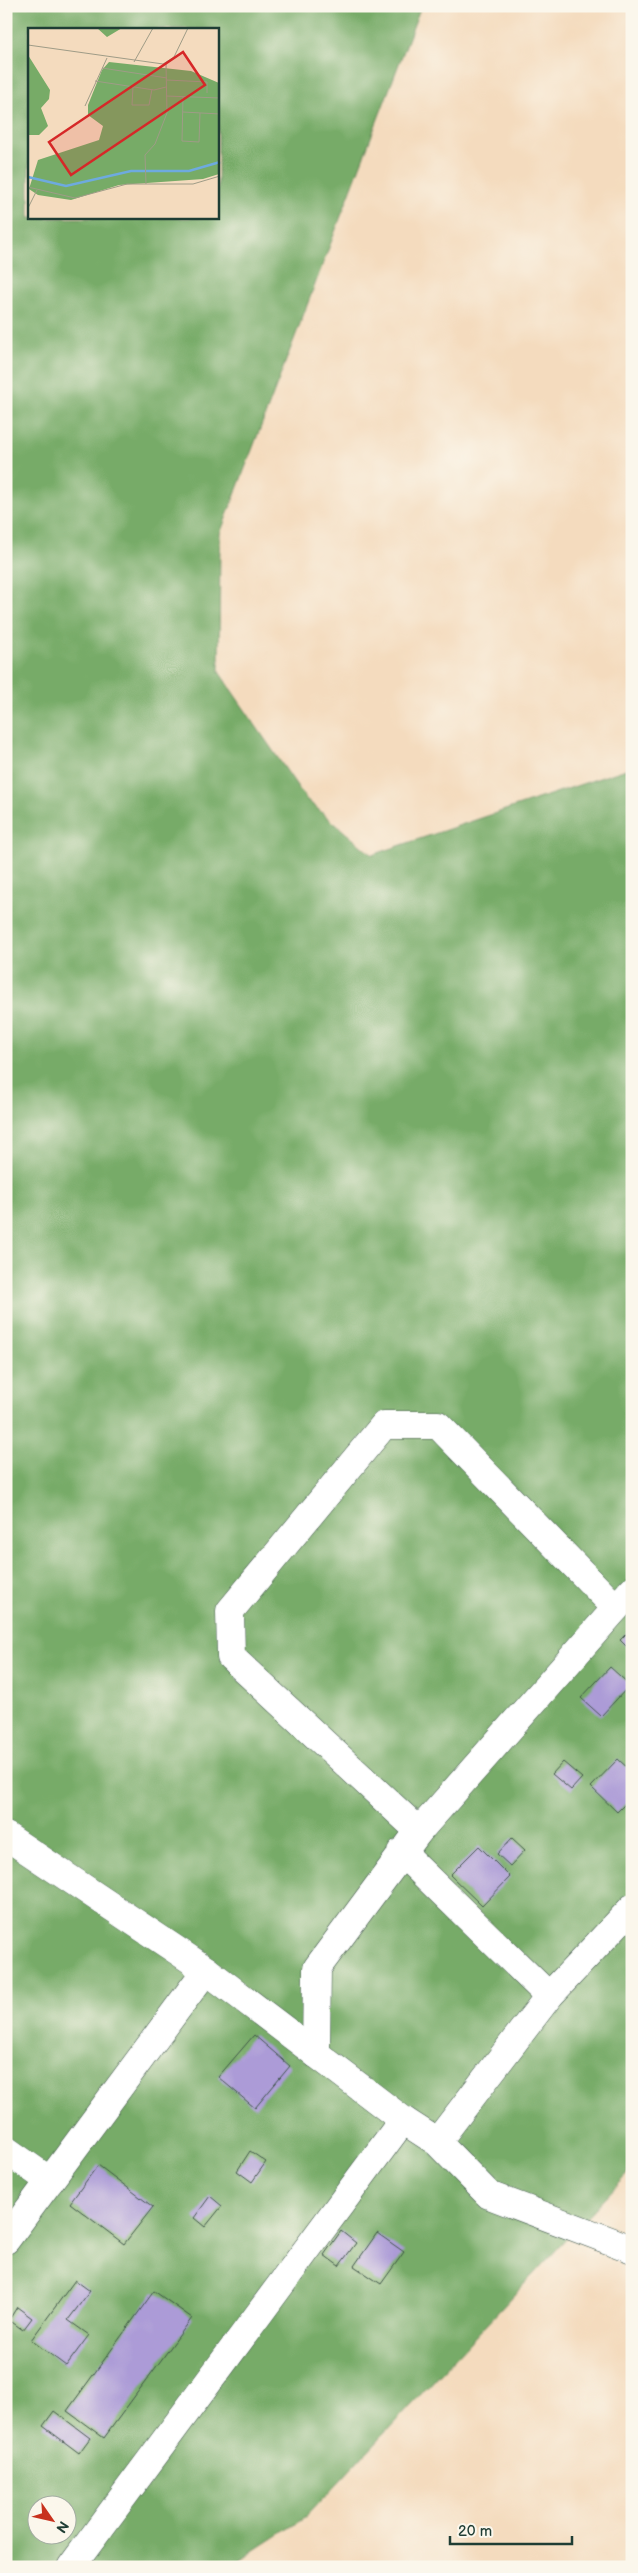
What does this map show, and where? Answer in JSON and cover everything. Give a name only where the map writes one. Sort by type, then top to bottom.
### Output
[{"type":"street","points":[[316,2054],[316,1968],[401,1852],[624,1599],[438,1425],[384,1425],[230,1611],[231,1657],[419,1831]]},
{"type":"street","points":[[6,1836],[206,1970],[403,2120],[437,2142],[489,2195],[632,2249]]},
{"type":"street","points":[[401,1852],[549,1996]]},
{"type":"street","points":[[437,2142],[549,1996],[632,1908]]},
{"type":"street","points":[[6,2240],[206,1970]]},
{"type":"street","points":[[71,2567],[403,2120]]},
{"type":"street","points":[[6,2150],[50,2181]]},
{"type":"green space","points":[[6,6],[421,6],[220,534],[219,672],[306,799],[372,855],[632,767],[632,2169],[306,2517],[229,2567],[6,2567]]},
{"type":"building","points":[[632,1628],[632,1652],[620,1640]]},
{"type":"building","points":[[610,1667],[630,1685],[601,1716],[581,1698]]},
{"type":"building","points":[[618,1759],[632,1772],[632,1797],[617,1812],[591,1787]]},
{"type":"building","points":[[563,1762],[582,1778],[571,1790],[552,1774]]},
{"type":"building","points":[[512,1838],[525,1850],[510,1866],[497,1854]]},
{"type":"building","points":[[479,1846],[510,1877],[482,1906],[450,1875]]},
{"type":"building","points":[[254,2035],[290,2066],[255,2108],[218,2077]]},
{"type":"building","points":[[250,2151],[266,2162],[252,2182],[237,2171]]},
{"type":"building","points":[[98,2165],[153,2207],[124,2244],[70,2203]]},
{"type":"building","points":[[210,2196],[222,2206],[205,2227],[194,2218]]},
{"type":"building","points":[[341,2231],[356,2243],[339,2266],[324,2255]]},
{"type":"building","points":[[377,2233],[404,2252],[381,2284],[354,2266]]},
{"type":"building","points":[[75,2280],[90,2291],[68,2320],[89,2335],[66,2366],[31,2340]]},
{"type":"building","points":[[154,2291],[192,2318],[104,2438],[67,2411]]},
{"type":"building","points":[[17,2307],[32,2318],[23,2330],[9,2320]]},
{"type":"building","points":[[54,2411],[90,2438],[79,2453],[43,2426]]}]
